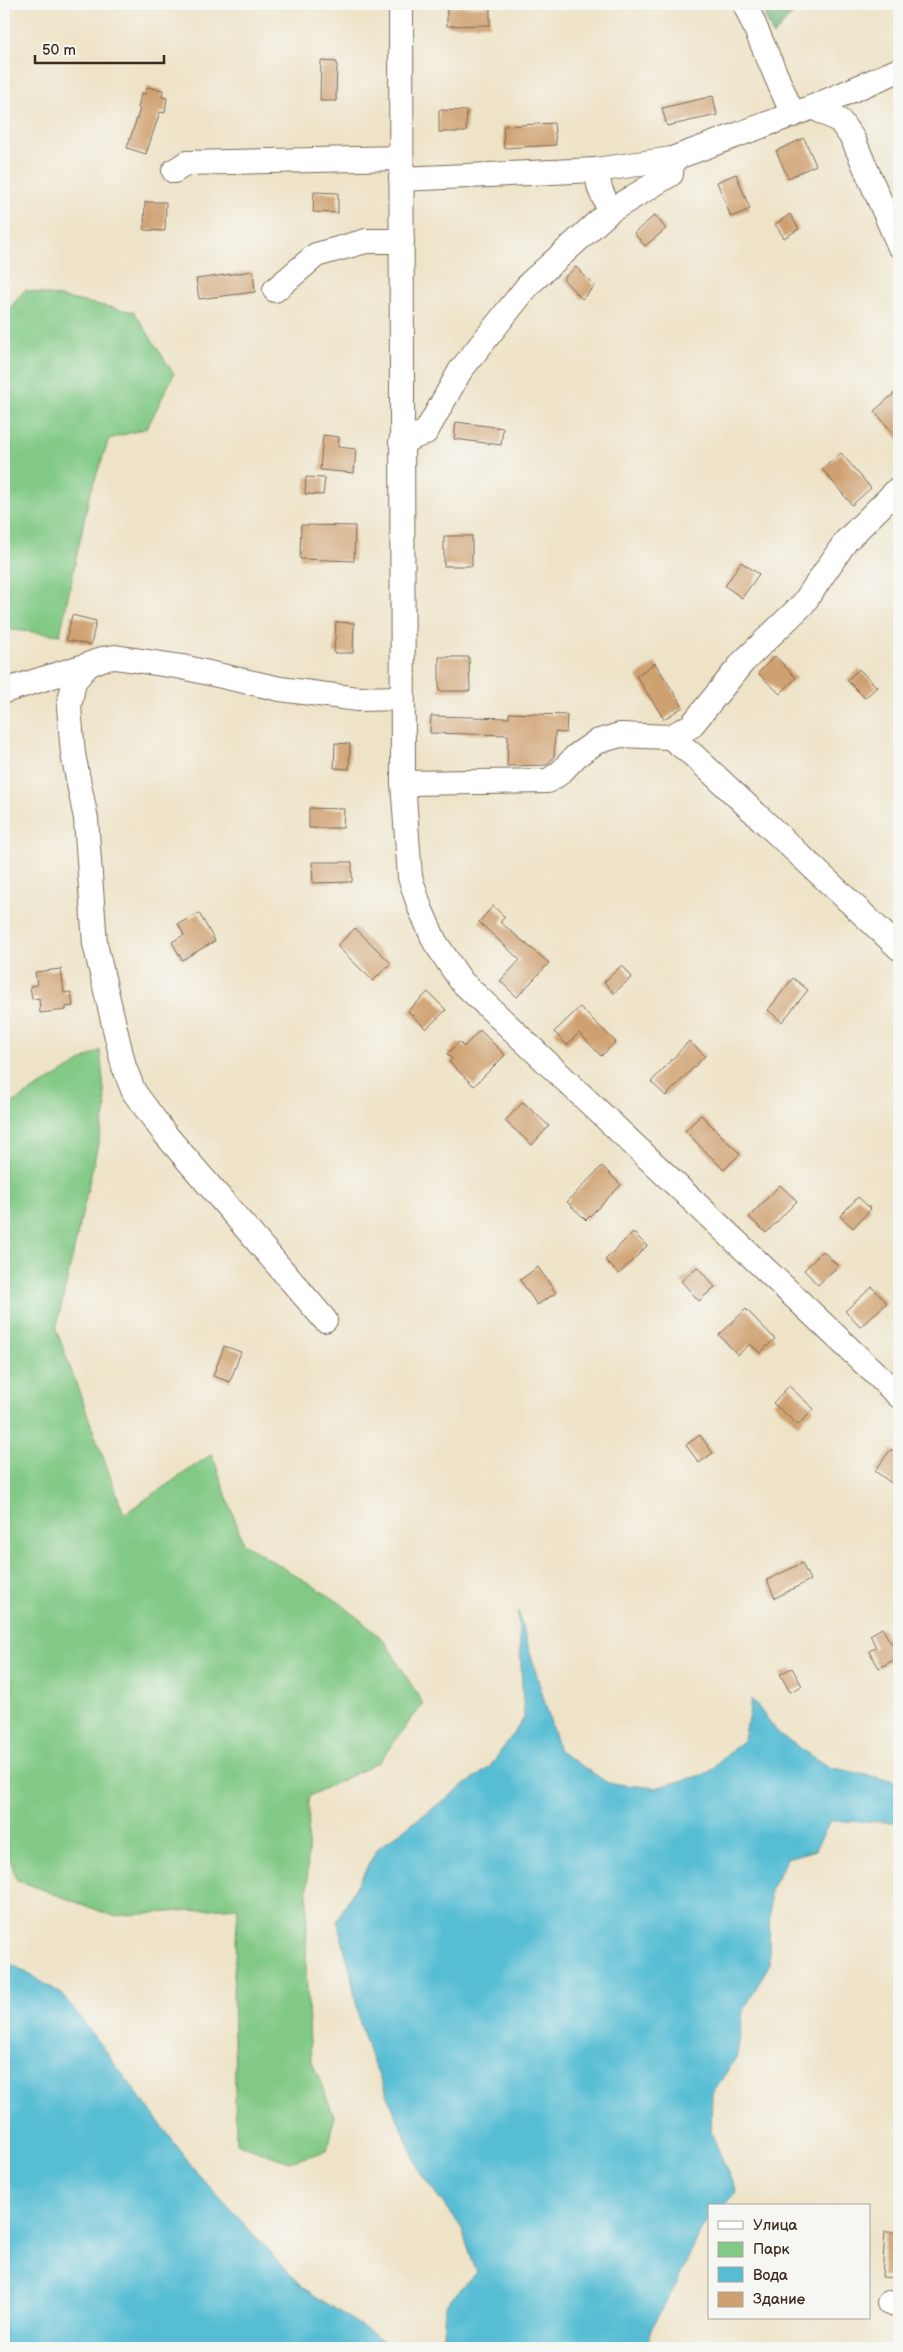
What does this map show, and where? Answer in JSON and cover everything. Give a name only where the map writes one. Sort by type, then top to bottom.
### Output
[{"type":"street","points":[[401,4],[401,698],[403,783],[410,877],[420,908],[435,942],[461,981],[899,1396]]},
{"type":"street","points":[[746,4],[803,111],[840,122],[853,139],[899,244]]},
{"type":"street","points":[[174,171],[188,163],[596,170],[672,159],[803,111],[899,70]]},
{"type":"street","points":[[401,442],[426,432],[460,371],[530,283],[610,211],[671,174],[672,159]]},
{"type":"street","points":[[596,170],[600,189],[610,211]]},
{"type":"street","points":[[275,290],[316,256],[366,241],[402,241]]},
{"type":"street","points":[[403,783],[548,781],[560,773],[576,756],[596,742],[620,735],[670,737],[691,726],[743,662],[803,604],[846,541],[899,488]]},
{"type":"street","points":[[4,691],[102,659],[115,657],[182,667],[290,690],[358,699],[401,698]]},
{"type":"street","points":[[88,665],[74,681],[69,707],[73,754],[86,820],[95,944],[124,1067],[134,1092],[164,1134],[325,1320]]},
{"type":"street","points":[[670,737],[693,755],[899,948]]},
{"type":"green space","points":[[760,4],[801,4],[773,36]]},
{"type":"green space","points":[[25,290],[134,312],[174,374],[147,428],[109,439],[89,497],[60,635],[4,629],[4,315]]},
{"type":"green space","points":[[100,1050],[106,1109],[56,1329],[124,1514],[212,1454],[243,1543],[339,1602],[384,1640],[423,1704],[379,1762],[309,1796],[306,1969],[311,2059],[334,2116],[327,2151],[289,2162],[236,2143],[233,1991],[238,1907],[113,1916],[17,1880],[4,1842],[4,1108]]},
{"type":"water","points":[[518,1612],[559,1751],[608,1783],[656,1788],[708,1773],[744,1739],[752,1699],[779,1734],[829,1767],[899,1782],[899,1822],[830,1821],[815,1850],[787,1858],[770,1891],[769,1965],[743,2011],[737,2056],[712,2094],[711,2132],[736,2192],[725,2204],[708,2204],[708,2221],[702,2228],[677,2283],[650,2331],[649,2348],[442,2348],[445,2306],[476,2272],[461,2227],[421,2174],[372,2060],[360,2024],[350,1970],[337,1920],[378,1848],[490,1767],[524,1718]]},
{"type":"water","points":[[4,1954],[10,1963],[62,1994],[198,2174],[302,2287],[394,2348],[4,2348]]},
{"type":"building","points":[[490,6],[490,25],[447,26],[447,7]]},
{"type":"building","points":[[321,61],[337,62],[336,101],[320,101]]},
{"type":"building","points":[[147,87],[163,90],[162,97],[167,98],[165,113],[160,112],[146,154],[127,148],[140,109],[138,108],[141,93],[145,94]]},
{"type":"building","points":[[713,96],[717,115],[667,126],[662,108]]},
{"type":"building","points":[[439,110],[467,111],[466,132],[439,132]]},
{"type":"building","points":[[554,123],[556,145],[504,148],[503,126]]},
{"type":"building","points":[[804,138],[816,165],[788,178],[776,151]]},
{"type":"building","points":[[736,174],[750,209],[731,217],[717,182]]},
{"type":"building","points":[[314,192],[338,193],[338,213],[313,212]]},
{"type":"building","points":[[145,202],[166,202],[165,231],[144,230]]},
{"type":"building","points":[[790,214],[799,229],[784,238],[775,224]]},
{"type":"building","points":[[655,215],[666,229],[645,246],[634,233]]},
{"type":"building","points":[[576,267],[595,286],[582,299],[563,279]]},
{"type":"building","points":[[253,271],[255,292],[199,299],[196,279]]},
{"type":"building","points":[[899,389],[899,440],[874,411]]},
{"type":"building","points":[[456,422],[503,428],[501,445],[454,439]]},
{"type":"building","points":[[323,435],[339,437],[338,447],[356,449],[354,473],[320,470]]},
{"type":"building","points":[[841,453],[871,488],[852,505],[822,469]]},
{"type":"building","points":[[306,477],[325,478],[323,495],[305,494]]},
{"type":"building","points":[[301,525],[355,526],[354,561],[300,559]]},
{"type":"building","points":[[444,536],[472,536],[472,566],[444,566]]},
{"type":"building","points":[[741,562],[759,574],[742,598],[725,586]]},
{"type":"building","points":[[72,615],[96,621],[91,645],[66,640]]},
{"type":"building","points":[[336,622],[354,623],[353,653],[334,653]]},
{"type":"building","points":[[775,656],[796,678],[780,694],[758,673]]},
{"type":"building","points":[[439,657],[469,657],[470,691],[439,691]]},
{"type":"building","points":[[655,663],[683,707],[664,719],[636,676]]},
{"type":"building","points":[[859,669],[877,687],[865,698],[847,680]]},
{"type":"building","points":[[509,713],[567,715],[566,733],[555,732],[554,757],[547,765],[507,766],[508,735],[430,733],[431,716],[509,718]]},
{"type":"building","points":[[335,743],[350,744],[349,769],[334,768]]},
{"type":"building","points":[[309,808],[344,809],[343,828],[309,828]]},
{"type":"building","points":[[312,862],[352,862],[352,882],[313,883]]},
{"type":"building","points":[[493,906],[505,917],[500,922],[549,963],[517,997],[500,981],[520,960],[479,922]]},
{"type":"building","points":[[199,913],[215,941],[182,960],[172,942],[184,935],[178,924]]},
{"type":"building","points":[[355,928],[391,963],[373,981],[337,946]]},
{"type":"building","points":[[622,965],[632,977],[614,993],[604,982]]},
{"type":"building","points":[[61,969],[64,993],[71,992],[73,1006],[66,1007],[66,1010],[40,1013],[39,998],[32,999],[30,986],[37,985],[35,972]]},
{"type":"building","points":[[793,978],[808,990],[782,1022],[768,1010]]},
{"type":"building","points":[[428,992],[446,1010],[426,1029],[408,1011]]},
{"type":"building","points":[[580,1007],[616,1042],[601,1056],[579,1033],[567,1045],[554,1032]]},
{"type":"building","points":[[480,1030],[505,1055],[474,1086],[449,1062],[452,1059],[447,1054],[459,1042],[464,1047]]},
{"type":"building","points":[[689,1041],[705,1056],[666,1096],[651,1082]]},
{"type":"building","points":[[523,1102],[549,1126],[532,1145],[505,1121]]},
{"type":"building","points":[[701,1115],[740,1154],[724,1170],[685,1131]]},
{"type":"building","points":[[602,1166],[621,1185],[586,1220],[567,1202]]},
{"type":"building","points":[[780,1185],[797,1201],[766,1233],[749,1217]]},
{"type":"building","points":[[858,1197],[871,1209],[853,1228],[840,1216]]},
{"type":"building","points":[[633,1232],[647,1246],[619,1274],[605,1260]]},
{"type":"building","points":[[823,1251],[838,1266],[818,1285],[804,1270]]},
{"type":"building","points":[[538,1267],[556,1293],[537,1305],[520,1280]]},
{"type":"building","points":[[697,1267],[715,1287],[699,1301],[681,1281]]},
{"type":"building","points":[[872,1287],[887,1303],[860,1327],[845,1311]]},
{"type":"building","points":[[746,1309],[775,1339],[760,1353],[750,1344],[738,1355],[719,1335]]},
{"type":"building","points":[[224,1346],[241,1352],[230,1382],[213,1376]]},
{"type":"building","points":[[789,1386],[814,1409],[798,1425],[773,1403]]},
{"type":"building","points":[[700,1435],[713,1453],[699,1463],[686,1445]]},
{"type":"building","points":[[891,1449],[899,1455],[899,1489],[875,1471]]},
{"type":"building","points":[[802,1563],[810,1580],[775,1598],[767,1580]]},
{"type":"building","points":[[882,1628],[891,1643],[899,1639],[899,1657],[879,1668],[869,1651],[876,1647],[870,1635]]},
{"type":"building","points":[[792,1668],[802,1686],[790,1692],[780,1674]]},
{"type":"building","points":[[885,2232],[899,2232],[899,2278],[882,2277]]}]
